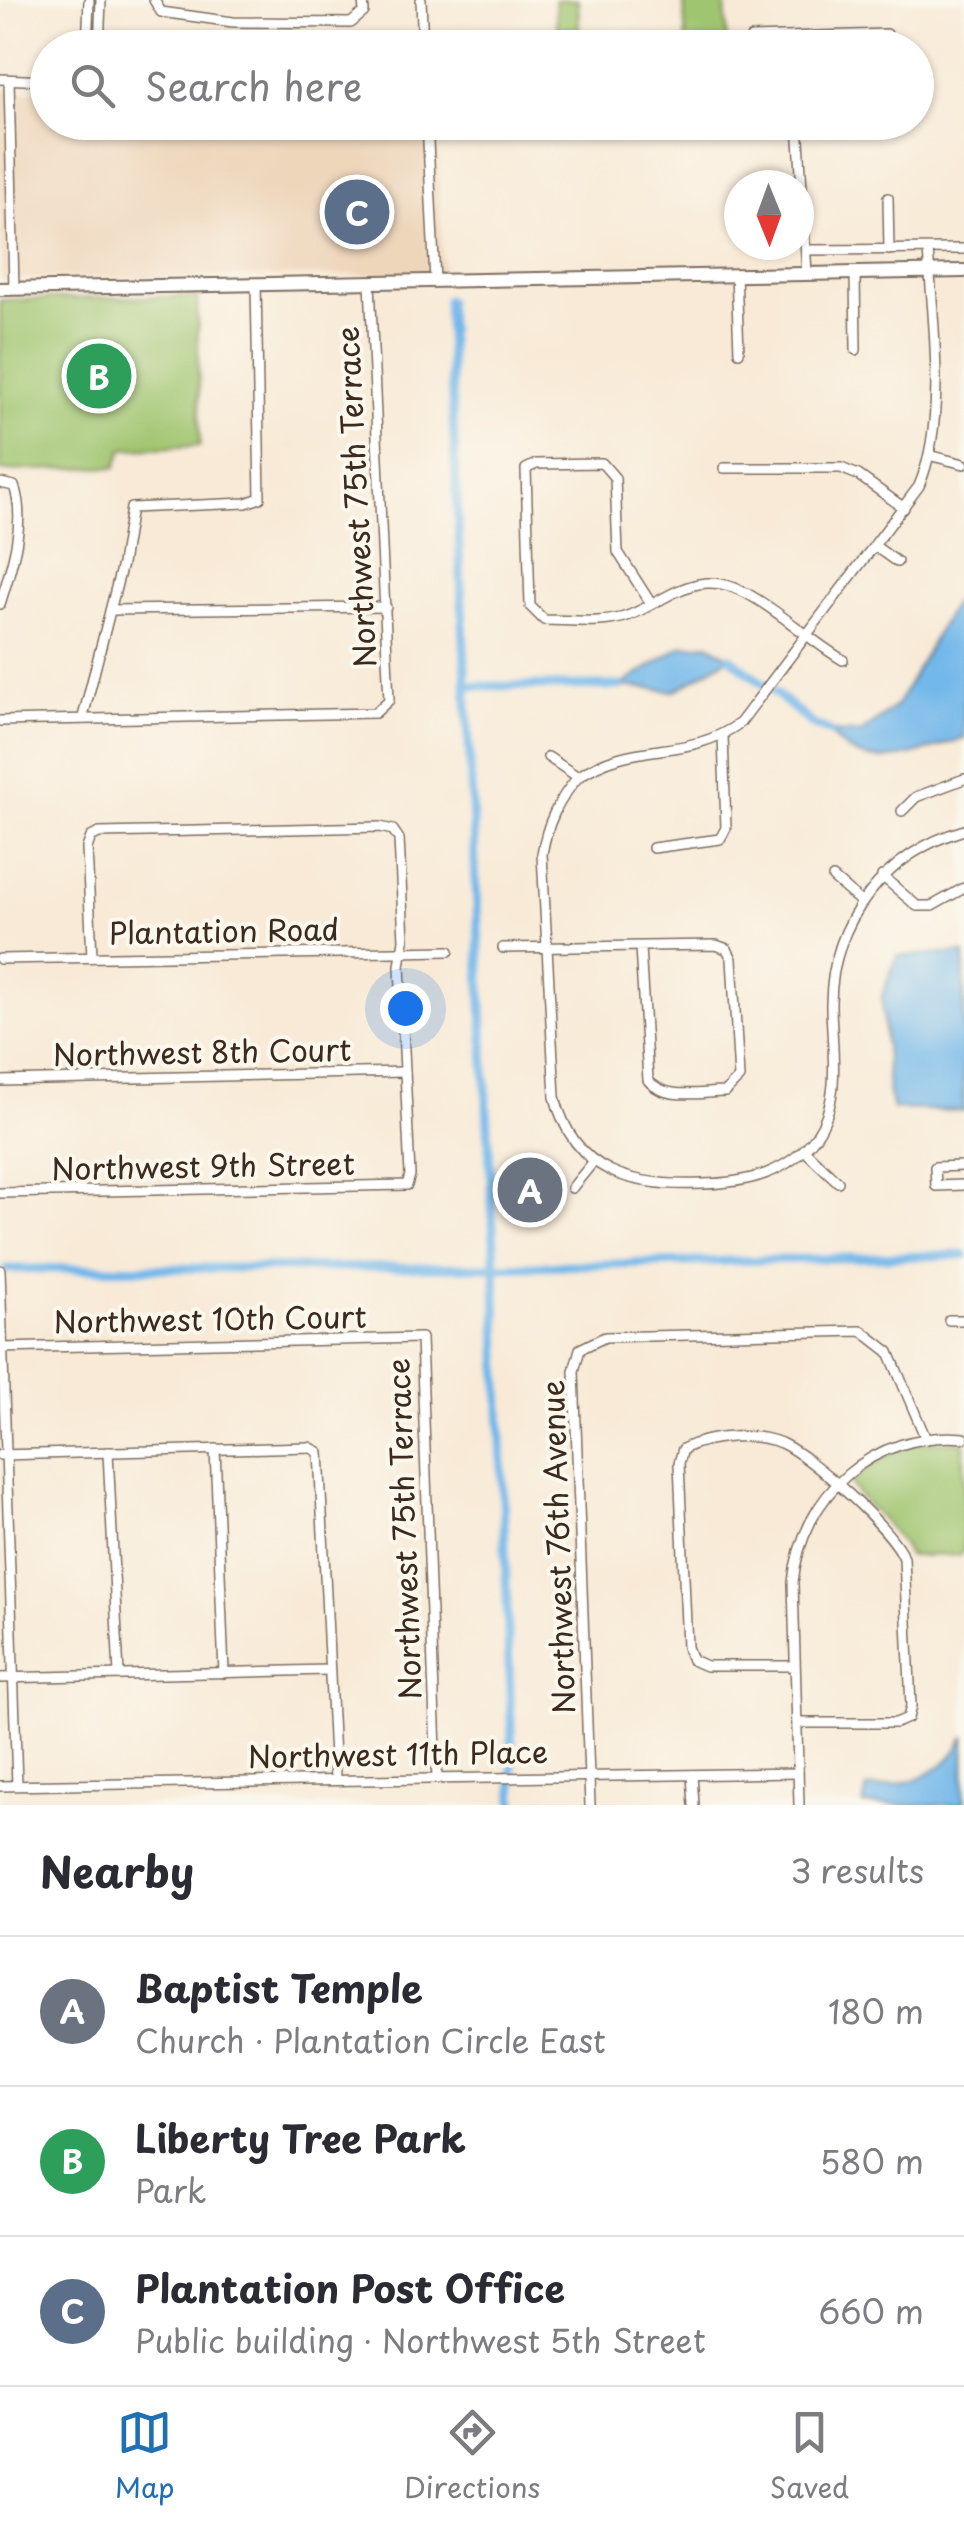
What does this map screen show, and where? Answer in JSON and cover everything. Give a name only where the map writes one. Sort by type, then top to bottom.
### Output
[{"type":"street","points":[[88,30],[89,0]]},
{"type":"street","points":[[100,30],[102,0]]},
{"type":"street","points":[[155,4],[174,16],[234,22],[358,19],[363,0]]},
{"type":"street","points":[[421,0],[422,30]]},
{"type":"street","points":[[30,81],[5,80],[7,289],[964,271]]},
{"type":"street","points":[[428,140],[435,281]]},
{"type":"street","points":[[799,140],[801,170]]},
{"type":"street","points":[[888,198],[889,250]]},
{"type":"street","points":[[814,250],[964,249]]},
{"type":"street","points":[[928,250],[932,456],[904,508],[752,710],[722,736],[685,748],[625,752],[578,776],[560,798],[546,831],[545,948],[555,1097],[560,1118],[574,1141],[594,1161],[631,1181],[658,1186],[734,1184],[780,1168],[804,1150],[820,1130],[830,1105],[832,982],[846,933],[882,876],[924,843],[964,830]]},
{"type":"street","points":[[807,260],[807,274]]},
{"type":"street","points":[[855,272],[856,350]]},
{"type":"street","points":[[736,274],[739,352]]},
{"type":"street","name":"Northwest 75th Terrace","points":[[82,717],[376,714],[385,708],[390,700],[370,282]]},
{"type":"street","points":[[0,721],[82,717],[111,610],[130,508],[246,503],[260,498],[256,284]]},
{"type":"street","points":[[932,456],[964,464]]},
{"type":"street","points":[[650,602],[618,552],[610,468],[602,463],[536,464],[526,469],[530,606],[535,615],[544,620],[612,619],[650,602],[690,584],[717,584],[748,593],[805,638],[843,660]]},
{"type":"street","points":[[724,468],[841,468],[858,474],[904,508]]},
{"type":"street","points":[[0,483],[14,486],[16,541],[0,604]]},
{"type":"street","points":[[876,547],[897,562]]},
{"type":"street","points":[[111,610],[386,607]]},
{"type":"street","points":[[653,848],[720,839],[726,828],[722,736]]},
{"type":"street","points":[[548,757],[578,776]]},
{"type":"street","points":[[902,811],[916,796],[964,778]]},
{"type":"street","points":[[92,958],[87,848],[91,837],[99,833],[380,827],[393,830],[399,839],[405,1072]]},
{"type":"street","points":[[882,876],[917,906],[932,906],[964,888]]},
{"type":"street","points":[[833,878],[862,903]]},
{"type":"street","points":[[503,948],[716,945],[727,950],[732,959],[739,1078],[725,1092],[656,1090],[648,1080],[640,947]]},
{"type":"street","name":"Plantation Road","points":[[0,959],[450,951]]},
{"type":"street","name":"Northwest 8th Court","points":[[0,1081],[405,1072]]},
{"type":"street","name":"Northwest 9th Street","points":[[0,1193],[407,1185],[405,1072]]},
{"type":"street","points":[[804,1150],[838,1182]]},
{"type":"street","points":[[572,1188],[594,1161]]},
{"type":"street","points":[[964,1166],[934,1167],[936,1186],[964,1185]]},
{"type":"street","points":[[0,1270],[5,1563],[17,1785]]},
{"type":"street","points":[[949,1320],[964,1320]]},
{"type":"street","name":"Northwest 76th Avenue","points":[[590,1805],[574,1372],[580,1349],[605,1338],[862,1331],[888,1352],[926,1439]]},
{"type":"street","name":"Northwest 75th Terrace","points":[[420,1338],[437,1779]]},
{"type":"street","name":"Northwest 10th Court","points":[[2,1348],[420,1338]]},
{"type":"street","points":[[799,1805],[794,1666],[796,1551],[807,1522],[835,1486],[862,1462],[892,1444],[964,1438]]},
{"type":"street","points":[[794,1666],[706,1666],[692,1660],[687,1647],[680,1500],[683,1449],[700,1440],[778,1442],[801,1455],[896,1539],[904,1558],[911,1706],[908,1718],[896,1723],[798,1723]]},
{"type":"street","points":[[2,1455],[309,1447],[319,1452],[334,1778]]},
{"type":"street","points":[[215,1449],[224,1673]]},
{"type":"street","points":[[108,1452],[119,1676]]},
{"type":"street","points":[[0,1678],[329,1670]]},
{"type":"street","name":"Northwest 11th Place","points":[[0,1786],[797,1773]]},
{"type":"street","points":[[692,1775],[694,1805]]},
{"type":"shaded area","points":[[0,89],[30,92],[30,140],[437,140],[443,274],[0,279]]},
{"type":"green space","points":[[555,0],[578,0],[579,29],[557,30]]},
{"type":"green space","points":[[725,0],[726,30],[685,30],[684,2]]},
{"type":"green space","points":[[197,296],[200,446],[123,449],[116,467],[0,471],[0,300]]},
{"type":"green space","points":[[934,1440],[964,1443],[964,1551],[960,1555],[908,1556],[851,1480],[897,1449]]},
{"type":"water","points":[[964,584],[964,738],[892,758],[875,759],[843,747],[830,732],[861,733],[897,705]]},
{"type":"water","points":[[709,644],[730,657],[675,691],[620,686],[682,646]]},
{"type":"water","points":[[964,953],[964,1111],[893,1109],[888,1090],[882,996],[897,956]]},
{"type":"water","points":[[964,1736],[964,1805],[863,1805],[867,1788],[896,1785],[924,1776],[948,1760]]},
{"type":"waterway","points":[[447,300],[495,1267],[514,1805]]},
{"type":"waterway","points":[[730,657],[763,684]]},
{"type":"waterway","points":[[466,686],[620,686]]},
{"type":"waterway","points":[[774,692],[812,724],[830,732]]},
{"type":"waterway","points":[[7,1269],[495,1267],[964,1255]]},
{"type":"place","name":"Plantation Post Office","points":[[357,212]]},
{"type":"place","name":"Liberty Tree Park","points":[[99,376]]},
{"type":"place","name":"Baptist Temple","points":[[530,1190]]}]
